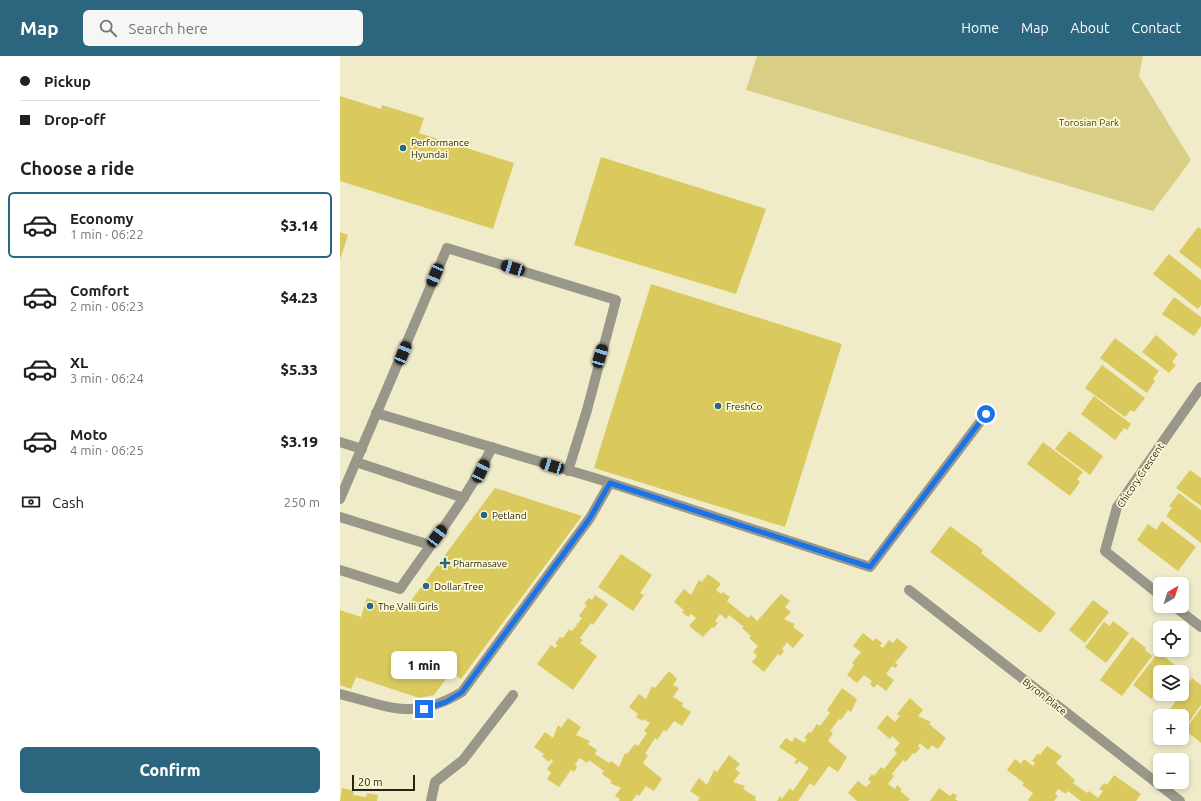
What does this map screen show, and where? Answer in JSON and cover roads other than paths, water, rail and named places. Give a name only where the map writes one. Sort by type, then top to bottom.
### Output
[{"type":"street","points":[[340,499],[447,248],[616,300],[587,410],[568,471]]},
{"type":"street","name":"Chicory Crescent","points":[[1153,589],[1105,551],[1117,507],[1201,387]]},
{"type":"street","points":[[376,413],[610,483],[870,567],[986,414]]},
{"type":"street","points":[[340,442],[362,449]]},
{"type":"street","points":[[340,570],[400,589],[464,498],[481,471],[492,448]]},
{"type":"street","points":[[356,462],[464,498]]},
{"type":"street","points":[[340,694],[405,710],[424,709],[446,702],[462,692],[590,518],[610,483]]},
{"type":"street","points":[[340,517],[430,545]]},
{"type":"street","name":"Byron Place","points":[[909,590],[1180,801]]},
{"type":"street","points":[[1183,613],[1201,627]]},
{"type":"street","points":[[431,801],[435,782],[463,760],[513,695]]},
{"type":"place","name":"Performance Hyundai","points":[[403,148]]},
{"type":"place","name":"FreshCo","points":[[718,406]]},
{"type":"place","name":"Petland","points":[[484,515]]},
{"type":"place","name":"Pharmasave","points":[[445,563]]},
{"type":"place","name":"Dollar Tree","points":[[426,586]]},
{"type":"place","name":"The Valli Girls","points":[[370,606]]},
{"type":"park label","name":"Torosian Park","points":[[1089,122]]}]
